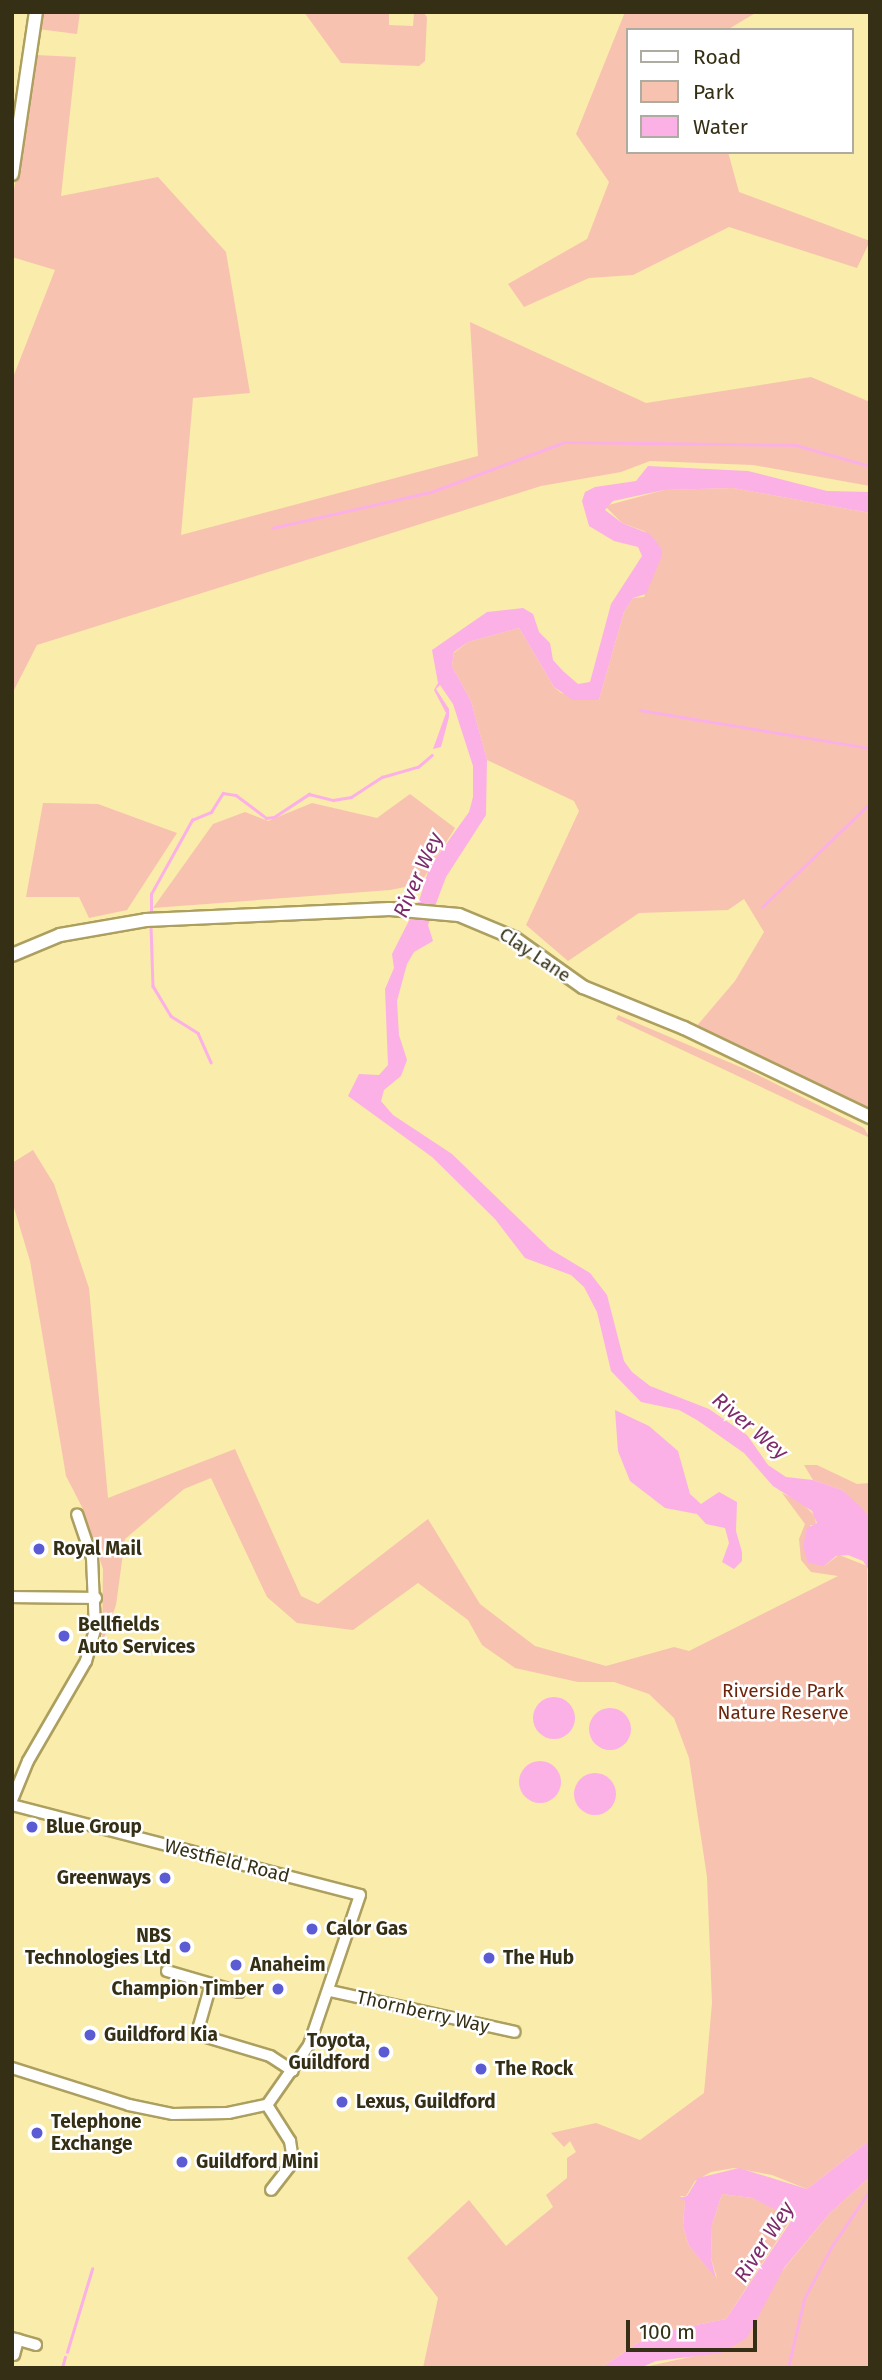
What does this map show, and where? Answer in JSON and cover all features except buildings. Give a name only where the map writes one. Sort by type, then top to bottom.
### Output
[{"type":"street","points":[[12,174],[36,12]]},
{"type":"street","name":"Clay Lane","points":[[12,955],[60,935],[152,920],[413,909],[438,911],[484,922],[583,987],[684,1028],[870,1117]]},
{"type":"street","points":[[12,1803],[28,1761],[86,1661],[95,1629],[96,1598],[92,1558],[77,1514]]},
{"type":"street","points":[[12,1597],[96,1598]]},
{"type":"street","name":"Westfield Road","points":[[12,1803],[360,1895],[330,1991]]},
{"type":"street","points":[[167,1971],[239,1992]]},
{"type":"street","points":[[211,1984],[199,2026],[203,2036],[270,2056],[293,2071]]},
{"type":"street","points":[[12,2068],[129,2105],[173,2114],[228,2113],[267,2105],[293,2071],[330,1991]]},
{"type":"street","name":"Thornberry Way","points":[[330,1991],[515,2032]]},
{"type":"street","points":[[267,2105],[290,2141],[292,2154],[289,2167],[271,2190]]},
{"type":"street","points":[[14,2355],[15,2339],[36,2345]]},
{"type":"green space","points":[[41,12],[80,12],[77,34],[38,29]]},
{"type":"green space","points":[[304,12],[389,12],[389,25],[413,26],[414,12],[423,12],[427,17],[425,61],[419,66],[341,63]]},
{"type":"green space","points":[[625,12],[757,12],[730,28],[626,28],[626,154],[729,154],[739,192],[870,241],[857,268],[729,227],[633,275],[589,278],[524,307],[508,284],[587,239],[609,182],[576,134]]},
{"type":"green space","points":[[37,55],[76,57],[61,196],[158,177],[226,252],[250,393],[193,398],[181,535],[478,456],[470,322],[646,403],[811,377],[870,402],[870,486],[753,465],[650,461],[621,472],[541,486],[37,645],[12,694],[12,380],[55,270],[12,257],[12,201]]},
{"type":"green space","points":[[733,488],[870,513],[870,1111],[695,1028],[735,981],[764,932],[744,899],[728,910],[639,913],[568,961],[526,925],[579,811],[574,801],[487,760],[471,701],[452,666],[454,653],[468,642],[519,628],[554,687],[561,693],[599,700],[624,612],[633,598],[644,597],[662,549],[644,531],[622,523],[605,506],[664,490]]},
{"type":"green space","points":[[410,794],[455,828],[420,884],[390,890],[153,908],[213,824],[245,812],[268,821],[312,803],[377,818]]},
{"type":"green space","points":[[43,803],[98,804],[177,833],[127,910],[89,918],[79,897],[26,897]]},
{"type":"green space","points":[[618,1015],[752,1072],[864,1128],[870,1138],[616,1019]]},
{"type":"green space","name":"Riverside Park Nature Reserve","points":[[33,1150],[54,1184],[89,1288],[108,1498],[235,1449],[301,1596],[318,1604],[428,1519],[480,1604],[535,1646],[606,1666],[674,1647],[689,1651],[838,1576],[811,1572],[801,1560],[799,1539],[805,1524],[782,1493],[801,1502],[815,1516],[816,1525],[810,1525],[824,1566],[839,1555],[867,1566],[870,2140],[807,2189],[772,2175],[734,2168],[711,2172],[695,2181],[686,2196],[680,2196],[685,2201],[683,2226],[689,2246],[717,2278],[711,2258],[712,2225],[722,2194],[752,2198],[793,2216],[726,2319],[651,2334],[601,2368],[423,2368],[438,2298],[407,2258],[469,2200],[506,2246],[553,2207],[546,2195],[567,2178],[567,2158],[576,2152],[570,2141],[564,2147],[551,2133],[596,2123],[640,2140],[704,2093],[712,2003],[707,1877],[689,1758],[674,1718],[649,1694],[614,1682],[578,1682],[515,1668],[482,1645],[468,1620],[418,1583],[353,1630],[297,1623],[267,1597],[211,1478],[184,1489],[125,1539],[116,1605],[102,1644],[103,1569],[83,1509],[66,1476],[30,1261],[12,1201],[12,1163]]},
{"type":"green space","points":[[804,1465],[817,1465],[857,1484],[870,1483],[870,1519],[842,1490],[813,1480]]},
{"type":"green space","points":[[870,2177],[870,2368],[640,2368],[699,2355],[777,2277],[830,2213]]},
{"type":"water","points":[[648,466],[748,471],[827,491],[870,492],[870,513],[733,488],[664,490],[613,501],[605,510],[622,523],[650,534],[662,549],[646,594],[633,598],[624,612],[599,700],[573,700],[554,687],[519,628],[468,642],[454,652],[452,666],[471,701],[487,760],[486,815],[446,877],[428,925],[433,941],[414,952],[407,964],[397,1001],[399,1035],[407,1060],[401,1076],[384,1090],[381,1101],[393,1115],[452,1154],[550,1249],[590,1273],[607,1295],[624,1361],[632,1372],[650,1386],[709,1409],[747,1435],[768,1465],[786,1477],[813,1480],[842,1490],[862,1508],[870,1519],[870,1572],[863,1561],[848,1555],[836,1556],[824,1566],[808,1563],[803,1546],[807,1528],[817,1523],[812,1511],[773,1486],[744,1453],[697,1420],[679,1410],[641,1402],[611,1371],[597,1312],[584,1287],[571,1275],[525,1258],[495,1219],[432,1157],[348,1096],[359,1074],[379,1075],[388,1065],[385,989],[394,968],[392,954],[419,901],[429,868],[469,812],[473,797],[473,766],[453,704],[440,685],[436,689],[449,709],[449,717],[441,747],[433,749],[446,713],[434,690],[438,683],[432,650],[487,612],[523,608],[533,614],[539,632],[550,643],[553,660],[578,684],[590,682],[611,604],[642,556],[638,547],[614,541],[589,526],[582,501],[585,492],[595,487],[636,481]]},
{"type":"water","points":[[615,1410],[649,1426],[678,1451],[690,1494],[701,1504],[719,1492],[737,1502],[736,1531],[742,1561],[734,1569],[722,1562],[729,1543],[725,1528],[706,1524],[697,1514],[665,1508],[630,1481],[618,1451]]},
{"type":"water","points":[[554,1697],[569,1703],[575,1718],[569,1733],[554,1739],[539,1733],[533,1718],[539,1703]]},
{"type":"water","points":[[610,1708],[625,1714],[631,1729],[625,1744],[610,1750],[595,1744],[589,1729],[595,1714]]},
{"type":"water","points":[[540,1761],[555,1767],[561,1782],[555,1797],[540,1803],[525,1797],[519,1782],[525,1767]]},
{"type":"water","points":[[595,1773],[610,1779],[616,1794],[610,1809],[595,1815],[580,1809],[574,1794],[580,1779]]},
{"type":"water","points":[[870,2140],[870,2177],[830,2213],[784,2268],[747,2338],[721,2353],[656,2361],[640,2368],[601,2368],[651,2334],[726,2319],[793,2218],[752,2198],[722,2194],[712,2225],[711,2258],[716,2278],[689,2246],[683,2226],[685,2201],[679,2198],[687,2196],[698,2178],[739,2168],[807,2189]]},
{"type":"waterway","points":[[272,528],[431,492],[565,442],[796,445],[870,466]]},
{"type":"waterway","points":[[640,710],[870,748]]},
{"type":"waterway","points":[[151,915],[151,894],[192,820],[211,812],[223,793],[236,795],[266,818],[274,817],[309,794],[333,800],[351,797],[382,777],[418,767],[432,755]]},
{"type":"waterway","points":[[762,907],[870,803]]},
{"type":"waterway","points":[[151,926],[153,986],[171,1016],[198,1033],[211,1062]]},
{"type":"waterway","points":[[788,2368],[804,2299],[832,2246],[870,2190]]},
{"type":"waterway","points":[[67,2352],[92,2269]]},
{"type":"waterway","points":[[62,2368],[65,2357]]},
{"type":"place","name":"Royal Mail","points":[[39,1549]]},
{"type":"place","name":"Bellfields Auto Services","points":[[64,1636]]},
{"type":"place","name":"Blue Group","points":[[32,1827]]},
{"type":"place","name":"Greenways","points":[[165,1878]]},
{"type":"place","name":"Calor Gas","points":[[312,1929]]},
{"type":"place","name":"NBS Technologies Ltd","points":[[185,1947]]},
{"type":"place","name":"The Hub","points":[[489,1958]]},
{"type":"place","name":"Anaheim","points":[[236,1965]]},
{"type":"place","name":"Champion Timber","points":[[278,1989]]},
{"type":"place","name":"Guildford Kia","points":[[90,2035]]},
{"type":"place","name":"Toyota, Guildford","points":[[384,2052]]},
{"type":"place","name":"The Rock","points":[[481,2069]]},
{"type":"place","name":"Lexus, Guildford","points":[[342,2102]]},
{"type":"place","name":"Telephone Exchange","points":[[37,2133]]},
{"type":"place","name":"Guildford Mini","points":[[182,2162]]},
{"type":"water label","name":"River Wey","points":[[418,875]]},
{"type":"water label","name":"River Wey","points":[[750,1426]]},
{"type":"water label","name":"River Wey","points":[[764,2242]]}]
